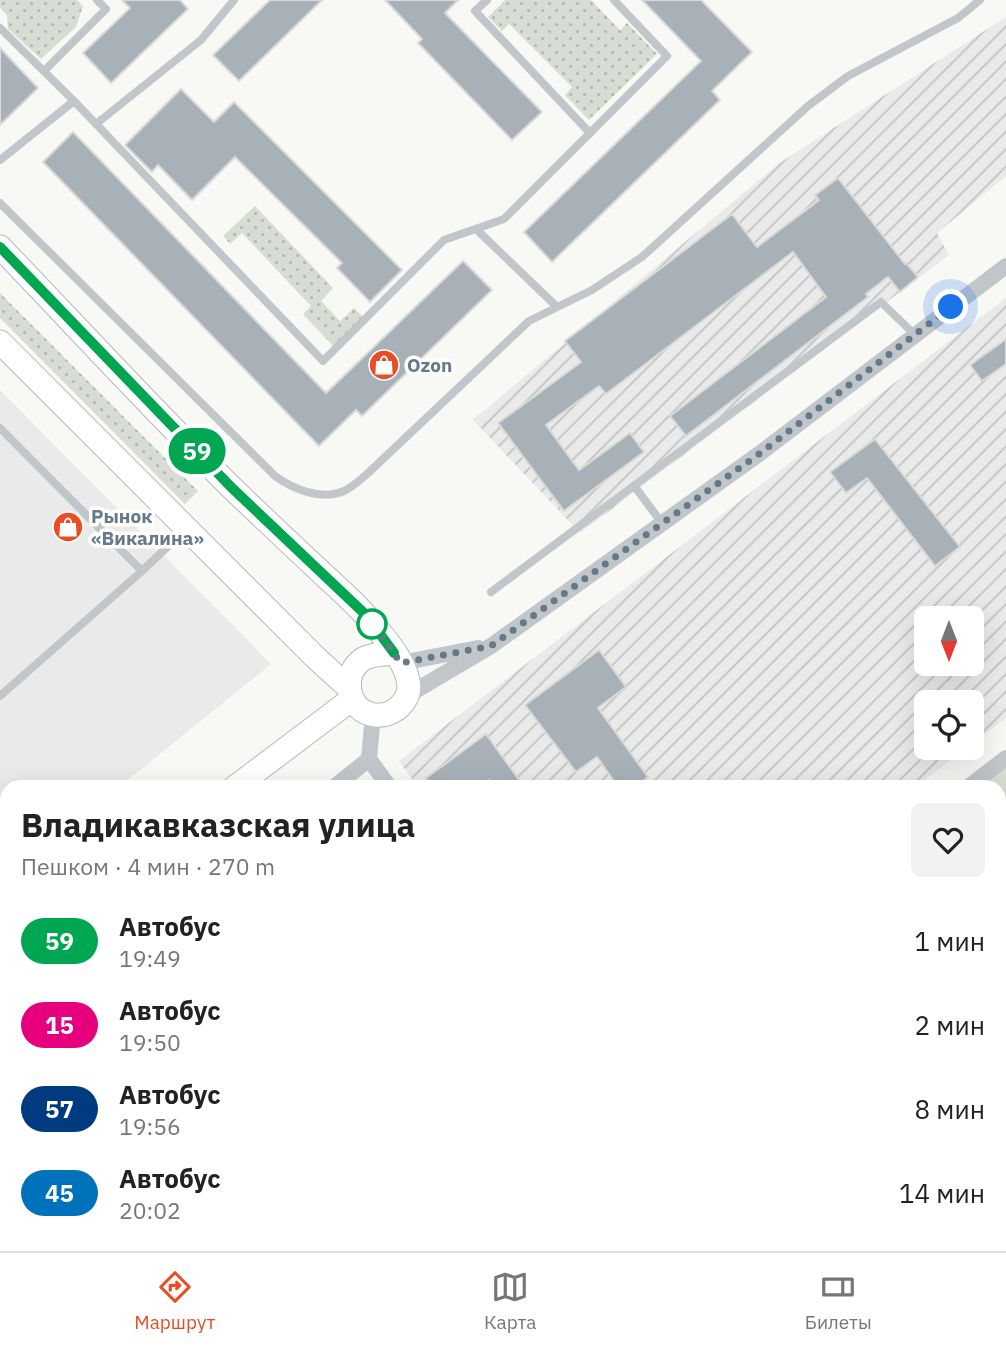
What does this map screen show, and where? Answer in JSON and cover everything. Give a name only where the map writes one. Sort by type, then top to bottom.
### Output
[{"type":"main road","points":[[0,247],[231,487],[366,615],[407,672],[410,685],[408,695],[401,706],[385,715],[373,715],[358,707],[351,694],[0,342]]},
{"type":"main road","points":[[244,780],[351,694],[353,669],[361,660],[373,655],[397,658]]},
{"type":"street","points":[[408,695],[491,646],[759,454],[1006,266]]},
{"type":"street","points":[[397,658],[491,646]]},
{"type":"street","points":[[373,715],[369,759],[384,780]]},
{"type":"street","points":[[977,780],[1006,758]]},
{"type":"street","points":[[343,780],[369,759]]},
{"type":"lane","points":[[44,71],[106,9],[97,0]]},
{"type":"lane","points":[[96,124],[201,40],[234,0]]},
{"type":"lane","points":[[487,0],[475,11],[590,133]]},
{"type":"lane","points":[[0,28],[323,361],[444,240],[504,219],[667,56],[614,0]]},
{"type":"lane","points":[[0,203],[275,476],[287,485],[317,495],[344,492],[366,475],[529,321],[592,289],[642,257],[808,106],[848,76],[958,18],[980,0]]},
{"type":"lane","points":[[0,160],[74,102]]},
{"type":"lane","points":[[476,229],[556,306]]},
{"type":"lane","points":[[491,592],[881,302],[915,335]]},
{"type":"lane","points":[[0,428],[142,571]]},
{"type":"lane","points":[[635,487],[662,523]]},
{"type":"lane","points":[[0,696],[142,571],[186,528]]},
{"type":"shaded area","points":[[0,0],[77,0],[83,6],[76,27],[41,59],[8,29],[7,15],[0,8]]},
{"type":"shaded area","points":[[505,0],[591,0],[620,30],[627,23],[657,54],[589,120],[565,95],[572,87],[509,24],[502,31],[488,17]]},
{"type":"shaded area","points":[[1006,17],[1006,176],[937,233],[949,255],[580,533],[473,420],[778,164]]},
{"type":"shaded area","points":[[255,206],[333,288],[321,301],[340,321],[354,308],[363,317],[333,346],[303,314],[311,306],[242,233],[230,244],[223,236]]},
{"type":"shaded area","points":[[0,293],[198,491],[185,504],[0,318]]},
{"type":"shaded area","points":[[1006,298],[1006,718],[984,734],[984,690],[914,690],[914,760],[951,760],[925,780],[413,780],[399,761]]},
{"type":"shaded area","name":"Рынок «Викалина»","points":[[0,390],[271,664],[128,780],[0,780]]},
{"type":"shaded area","points":[[1006,753],[1006,780],[970,780]]},
{"type":"building","points":[[122,0],[180,0],[188,9],[111,83],[83,53],[130,8]]},
{"type":"building","points":[[270,0],[322,0],[239,81],[213,55]]},
{"type":"building","points":[[385,0],[458,0],[445,13],[542,112],[512,140],[418,43],[422,39]]},
{"type":"building","points":[[642,0],[701,0],[752,52],[712,91],[720,100],[552,262],[524,232],[701,61]]},
{"type":"building","points":[[0,48],[38,88],[0,125]]},
{"type":"building","points":[[181,89],[214,122],[234,102],[402,270],[370,302],[337,268],[342,263],[235,157],[192,200],[158,165],[152,172],[125,145]]},
{"type":"building","points":[[73,132],[326,393],[463,261],[492,290],[362,416],[356,410],[319,446],[43,162]]},
{"type":"building","points":[[838,178],[918,277],[900,292],[888,277],[866,294],[868,297],[686,436],[670,416],[826,297],[793,252],[606,394],[599,386],[546,425],[579,470],[630,433],[644,452],[564,511],[498,423],[581,362],[565,341],[732,214],[757,247],[819,200],[815,195]]},
{"type":"building","points":[[1006,339],[1006,364],[982,381],[970,365]]},
{"type":"building","points":[[875,439],[960,547],[935,566],[867,478],[846,493],[830,472]]},
{"type":"building","points":[[599,650],[626,687],[598,708],[648,777],[644,780],[613,780],[597,757],[576,772],[525,705]]},
{"type":"building","points":[[486,734],[519,780],[427,780],[426,778]]},
{"type":"bus line","name":"59","points":[[0,247],[231,487],[366,615],[394,653]]},
{"type":"place","name":"Ozon","points":[[384,365]]},
{"type":"place","name":"Рынок «Викалина»","points":[[68,527]]},
{"type":"route","points":[[372,624],[366,615],[401,663],[491,646],[759,454],[951,307]]}]
